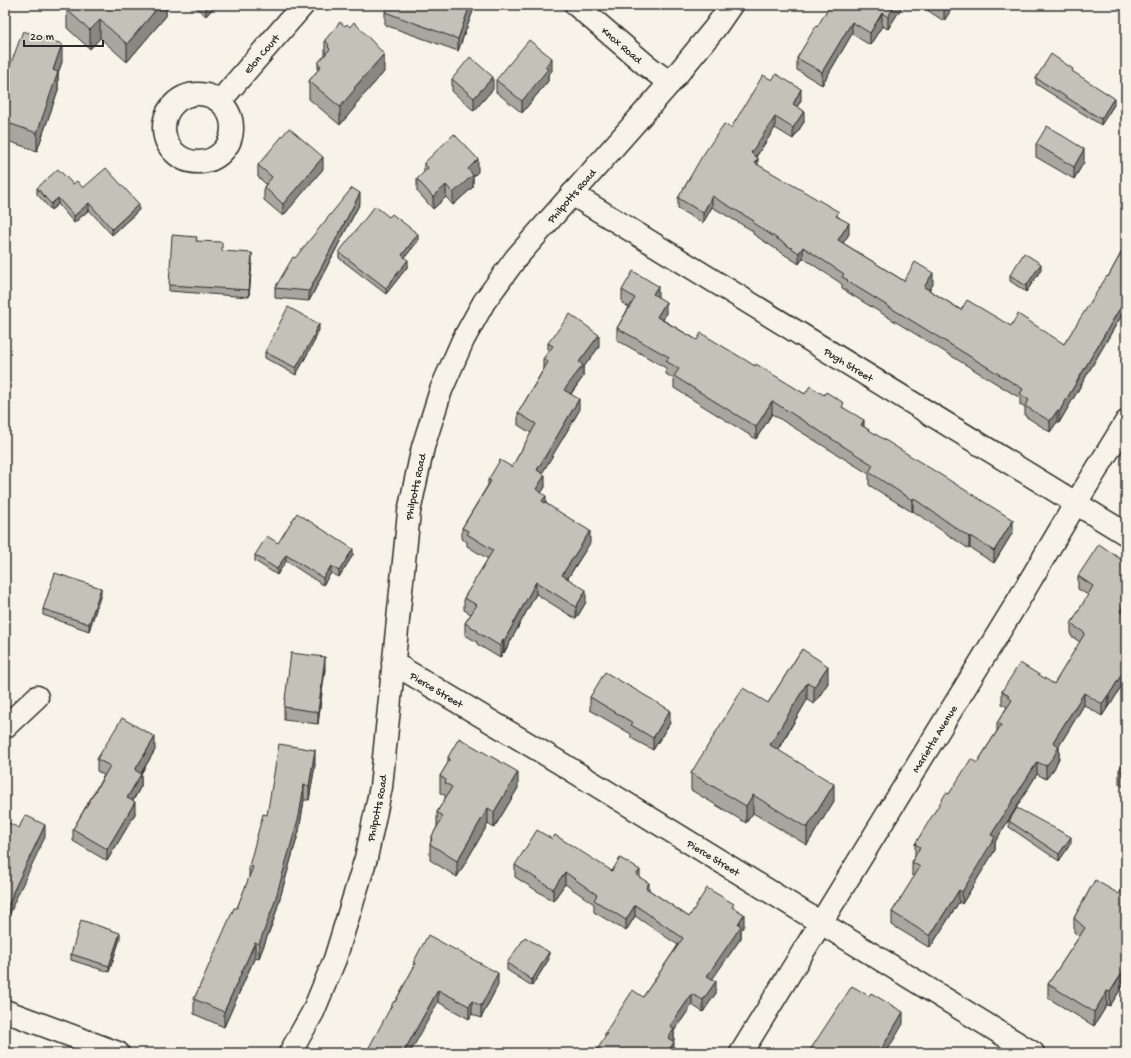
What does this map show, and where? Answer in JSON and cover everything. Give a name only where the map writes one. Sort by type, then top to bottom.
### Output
[{"type":"street","name":"Elon Court","points":[[220,101],[303,5]]},
{"type":"street","name":"Knox Road","points":[[576,5],[646,65],[670,83]]},
{"type":"street","name":"Philpotts Road","points":[[290,1053],[313,1012],[335,959],[366,858],[381,788],[409,512],[423,447],[441,390],[463,340],[484,302],[516,258],[670,83],[715,28],[731,5]]},
{"type":"street","name":"Pugh Street","points":[[572,194],[1126,534]]},
{"type":"street","name":"Marietta Avenue","points":[[741,1053],[1126,422]]},
{"type":"street","name":"Pierce Street","points":[[393,663],[557,761],[1033,1053]]},
{"type":"street","points":[[5,727],[37,697]]},
{"type":"street","points":[[5,1011],[118,1053]]},
{"type":"building","points":[[71,5],[160,5],[127,44],[100,20],[90,30],[67,10]]},
{"type":"building","points":[[387,5],[470,5],[458,39],[385,12]]},
{"type":"building","points":[[830,5],[895,5],[888,17],[882,13],[870,33],[852,22],[822,72],[797,58]]},
{"type":"building","points":[[938,5],[946,5],[944,9]]},
{"type":"building","points":[[340,22],[345,26],[347,24],[350,27],[354,22],[384,54],[354,88],[355,89],[340,107],[309,81],[321,66],[318,63],[330,49],[325,40]]},
{"type":"building","points":[[23,31],[62,44],[53,70],[58,72],[37,133],[5,122],[5,79]]},
{"type":"building","points":[[529,40],[552,58],[545,67],[548,69],[522,101],[496,80]]},
{"type":"building","points":[[1051,54],[1073,69],[1072,71],[1114,98],[1101,119],[1036,78]]},
{"type":"building","points":[[470,57],[493,77],[474,98],[452,79]]},
{"type":"building","points":[[776,74],[801,89],[793,104],[804,111],[793,128],[775,117],[751,153],[758,158],[755,163],[839,212],[836,216],[849,223],[838,240],[904,281],[915,262],[933,273],[924,287],[961,310],[967,300],[1011,326],[1018,314],[1064,344],[1107,276],[1108,277],[1126,244],[1126,299],[1059,412],[1057,411],[1050,421],[1025,406],[1029,400],[1020,394],[1023,389],[847,281],[848,280],[842,277],[844,274],[803,247],[799,253],[753,223],[754,221],[712,196],[703,213],[678,198],[701,158],[724,124],[731,128],[763,75],[772,80]]},
{"type":"building","points":[[1047,126],[1084,149],[1074,167],[1036,144]]},
{"type":"building","points":[[289,128],[323,157],[283,204],[264,187],[272,177],[258,165]]},
{"type":"building","points":[[454,134],[478,159],[468,169],[473,175],[453,193],[446,185],[433,197],[417,179],[428,168],[424,163]]},
{"type":"building","points":[[106,168],[139,204],[112,229],[89,203],[74,216],[58,198],[51,204],[37,188],[58,169],[73,184],[77,181],[83,188]]},
{"type":"building","points":[[352,188],[360,193],[309,291],[275,288],[293,257],[295,258]]},
{"type":"building","points":[[375,206],[389,217],[392,214],[418,234],[402,255],[408,260],[386,288],[339,252]]},
{"type":"building","points":[[172,235],[197,237],[196,241],[222,242],[222,251],[252,253],[249,290],[169,285]]},
{"type":"building","points":[[1024,253],[1041,264],[1026,286],[1010,275]]},
{"type":"building","points":[[633,271],[658,286],[653,294],[666,302],[657,317],[697,340],[701,333],[805,394],[810,386],[824,395],[826,392],[844,403],[842,407],[864,420],[861,425],[1013,520],[994,551],[970,536],[969,537],[913,498],[912,500],[869,472],[873,465],[772,401],[756,427],[674,376],[679,369],[666,361],[669,357],[617,328],[635,298],[622,290]]},
{"type":"building","points":[[288,307],[319,324],[296,368],[265,352]]},
{"type":"building","points":[[570,314],[599,335],[579,362],[583,365],[564,390],[579,399],[537,470],[545,475],[536,489],[546,496],[542,501],[590,531],[562,575],[586,590],[576,607],[536,582],[500,646],[465,623],[477,605],[464,598],[493,550],[467,534],[468,531],[462,528],[491,481],[488,480],[500,460],[512,467],[536,424],[518,413],[548,362],[543,359],[553,346],[548,343]]},
{"type":"building","points":[[297,513],[353,549],[339,571],[331,566],[323,578],[286,555],[277,569],[255,555],[267,536],[278,543]]},
{"type":"building","points":[[1099,544],[1126,563],[1126,602],[1120,611],[1126,615],[1126,667],[1102,704],[1084,693],[1053,742],[1059,746],[1054,756],[1046,766],[1037,762],[991,835],[995,837],[962,892],[959,890],[930,936],[892,912],[920,867],[912,862],[920,847],[915,844],[946,793],[949,794],[971,759],[977,763],[1001,725],[997,723],[1012,700],[1002,691],[1020,663],[1054,684],[1085,633],[1071,624],[1093,586],[1078,576]]},
{"type":"building","points":[[55,573],[101,588],[89,624],[43,609]]},
{"type":"building","points":[[802,649],[828,666],[814,687],[807,683],[770,745],[834,784],[807,828],[753,795],[746,806],[691,773],[743,688],[768,703]]},
{"type":"building","points":[[291,653],[325,657],[318,712],[284,707]]},
{"type":"building","points":[[605,672],[670,710],[653,738],[631,725],[633,723],[590,697]]},
{"type":"building","points":[[122,718],[155,737],[135,770],[141,774],[127,798],[135,802],[107,849],[73,829],[110,766],[97,759]]},
{"type":"building","points":[[459,738],[518,772],[494,812],[488,808],[457,861],[430,844],[431,838],[443,816],[437,812],[452,787],[445,783],[446,780],[440,776],[450,759],[448,757]]},
{"type":"building","points":[[279,744],[315,750],[309,786],[304,785],[299,816],[274,904],[259,944],[255,942],[224,1012],[194,999],[234,908],[237,908],[253,867],[249,866],[263,814],[267,815]]},
{"type":"building","points":[[1126,759],[1126,774],[1119,770]]},
{"type":"building","points":[[1017,808],[1071,837],[1059,854],[1009,821]]},
{"type":"building","points":[[25,815],[45,825],[5,911],[5,821],[19,828]]},
{"type":"building","points":[[537,830],[552,839],[555,835],[612,871],[620,858],[640,870],[636,875],[649,883],[646,888],[689,917],[707,888],[734,904],[732,907],[744,914],[738,924],[741,926],[707,976],[716,981],[703,1000],[692,994],[670,1026],[674,1029],[668,1038],[674,1042],[667,1053],[595,1053],[607,1034],[605,1033],[633,990],[643,997],[683,938],[635,905],[626,920],[594,900],[597,895],[565,872],[553,889],[515,865]]},
{"type":"building","points":[[1095,880],[1119,894],[1126,882],[1126,964],[1123,969],[1124,970],[1110,992],[1107,991],[1094,1012],[1048,984],[1085,928],[1074,918]]},
{"type":"building","points":[[81,920],[120,933],[109,966],[71,954]]},
{"type":"building","points":[[428,935],[498,973],[481,1006],[472,1001],[469,1006],[438,990],[403,1053],[366,1053],[416,963],[414,961]]},
{"type":"building","points":[[525,937],[549,952],[532,980],[507,963]]},
{"type":"building","points":[[852,986],[869,996],[871,993],[903,1012],[879,1053],[808,1053]]}]
